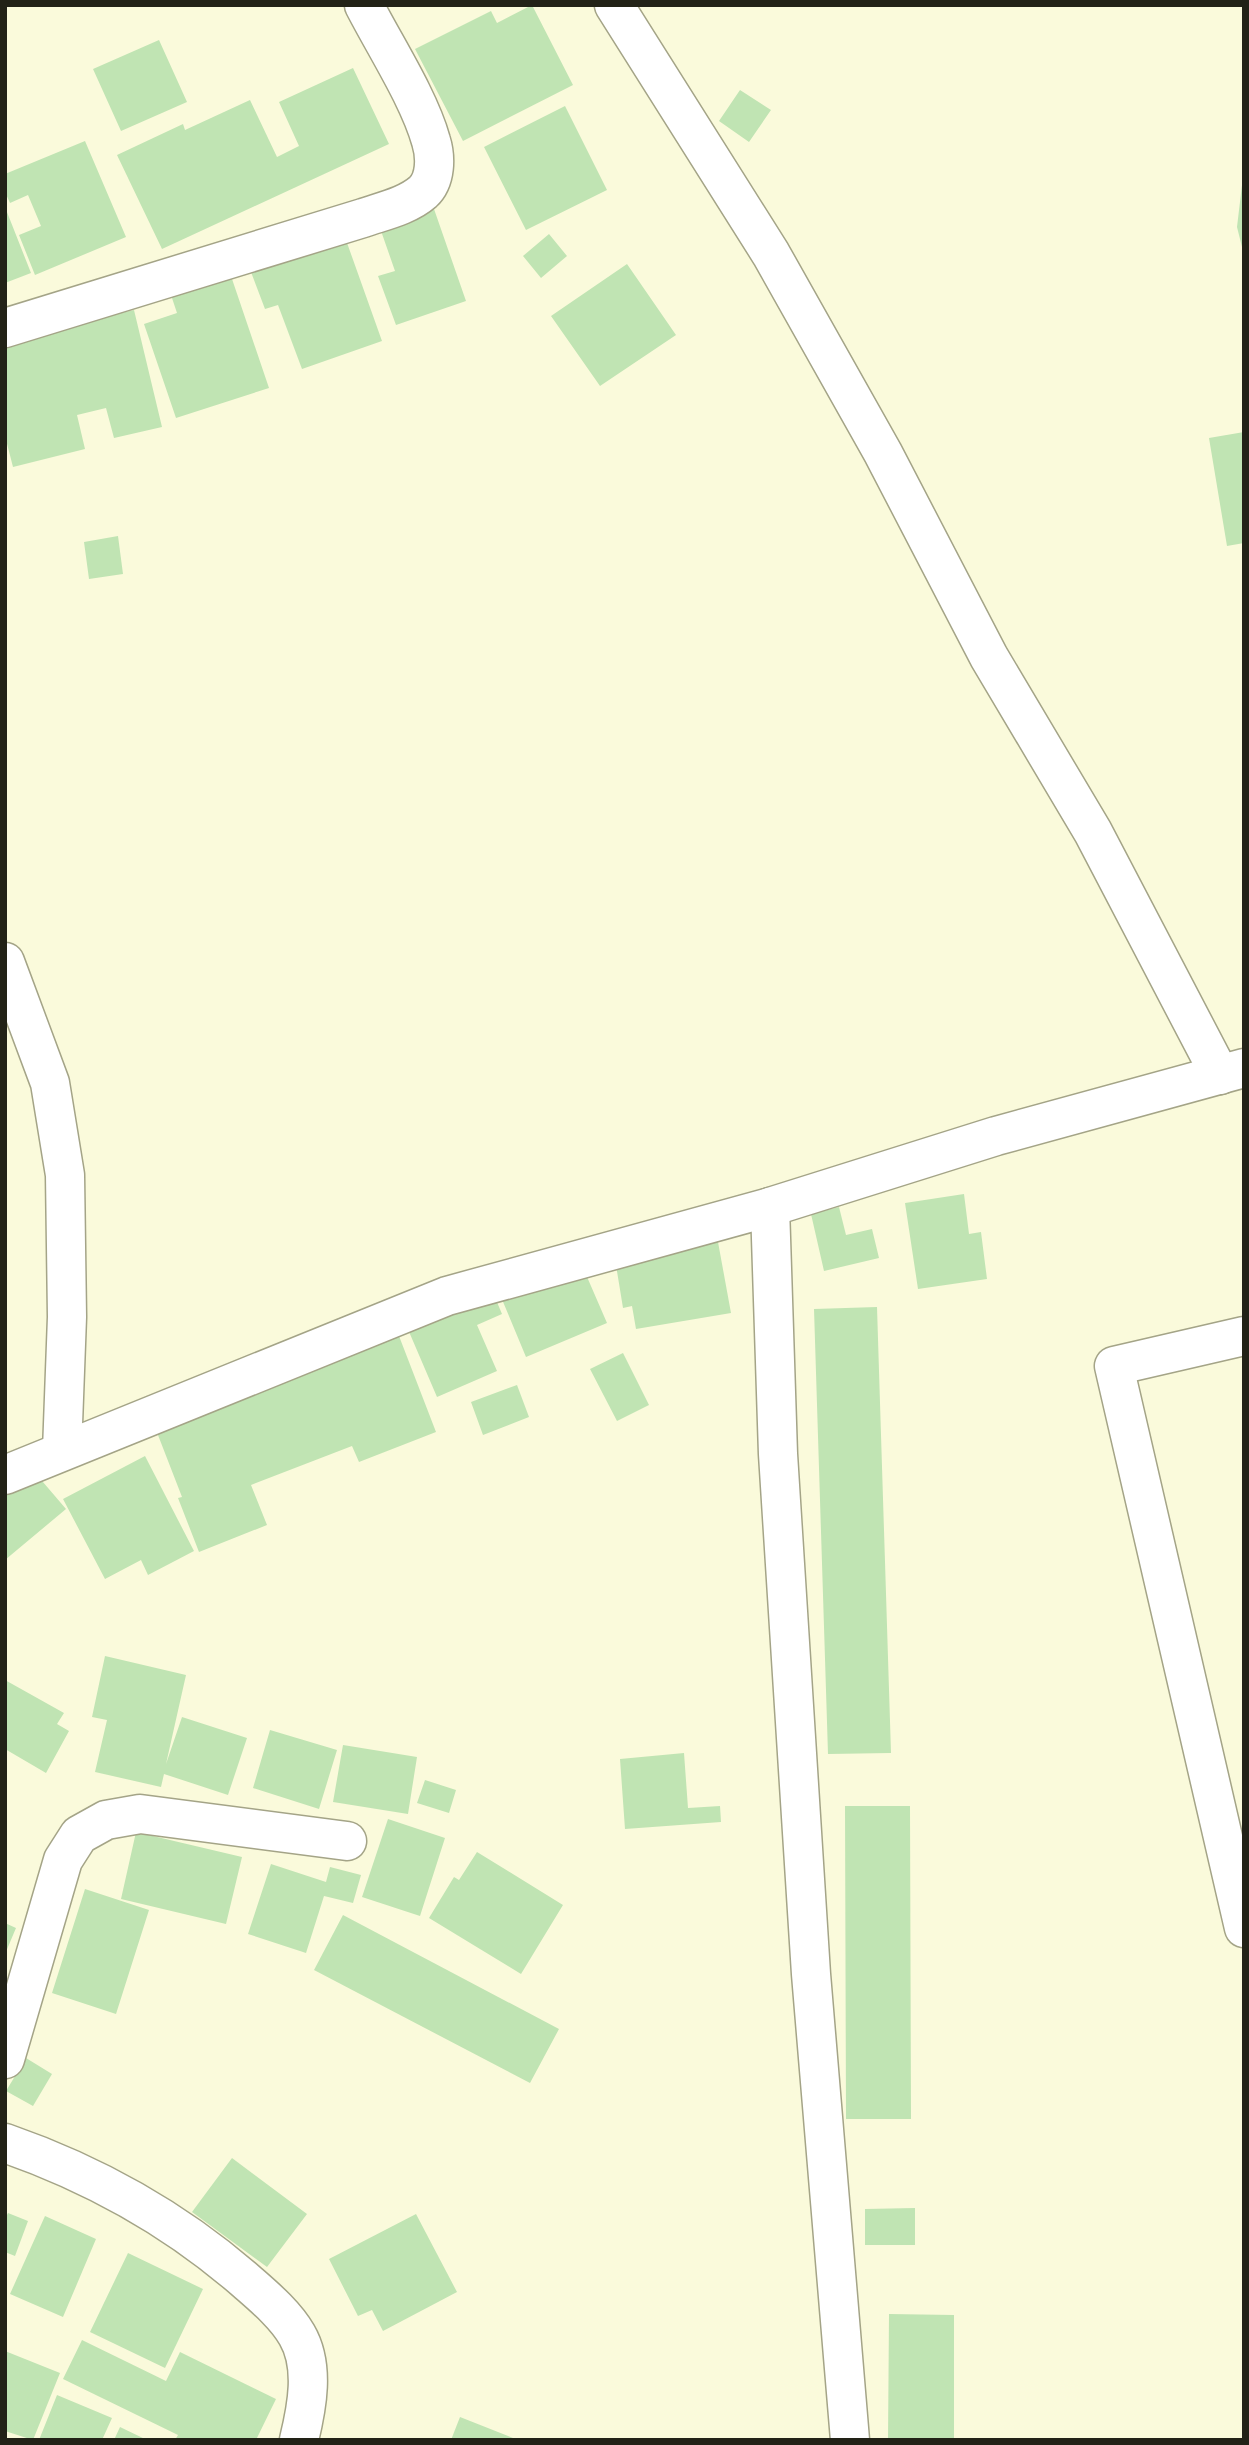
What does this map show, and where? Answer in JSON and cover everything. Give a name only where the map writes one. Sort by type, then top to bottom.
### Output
[{"type":"street","points":[[5,328],[363,218],[407,203],[425,191],[434,172],[432,143],[422,116],[364,5]]},
{"type":"street","points":[[5,1475],[447,1296],[770,1208],[996,1136],[1232,1072],[989,657],[883,453],[771,254],[614,5]]},
{"type":"street","points":[[5,962],[50,1083],[65,1175],[67,1317],[62,1451]]},
{"type":"street","points":[[770,1208],[778,1454],[811,1974],[850,2440]]},
{"type":"street","points":[[1244,1336],[1114,1366],[1244,1928]]},
{"type":"street","points":[[5,2059],[63,1860],[79,1835],[106,1820],[140,1814],[347,1841]]},
{"type":"street","points":[[5,2143],[76,2170],[145,2206],[224,2262],[267,2299],[297,2335],[307,2364],[306,2412],[299,2440]]},
{"type":"building","points":[[532,5],[573,85],[463,141],[415,49],[491,11],[497,23]]},
{"type":"building","points":[[159,40],[187,102],[121,131],[93,69]]},
{"type":"building","points":[[353,68],[389,144],[162,249],[117,155],[183,124],[185,130],[250,100],[277,157],[299,146],[279,102]]},
{"type":"building","points":[[740,90],[771,110],[749,142],[719,121]]},
{"type":"building","points":[[565,106],[607,190],[526,230],[484,147]]},
{"type":"building","points":[[85,141],[126,237],[35,275],[19,235],[41,226],[28,195],[10,203],[5,192],[5,174]]},
{"type":"building","points":[[1244,185],[1243,251],[1237,227]]},
{"type":"building","points":[[5,207],[31,273],[5,283]]},
{"type":"building","points":[[434,209],[466,301],[396,325],[378,276],[395,271],[380,228]]},
{"type":"building","points":[[549,234],[567,256],[541,278],[523,256]]},
{"type":"building","points":[[346,240],[382,341],[302,369],[278,305],[265,309],[251,272]]},
{"type":"building","points":[[627,264],[676,335],[600,386],[551,316]]},
{"type":"building","points":[[231,276],[269,388],[176,418],[144,324],[177,313],[171,295]]},
{"type":"building","points":[[134,310],[162,427],[114,438],[106,408],[77,415],[85,449],[13,467],[5,436],[5,340]]},
{"type":"building","points":[[1244,432],[1244,543],[1227,546],[1209,438]]},
{"type":"building","points":[[118,536],[123,574],[89,579],[84,542]]},
{"type":"building","points":[[964,1194],[969,1234],[981,1232],[987,1279],[918,1289],[905,1203]]},
{"type":"building","points":[[839,1207],[846,1235],[872,1229],[879,1258],[824,1271],[811,1214]]},
{"type":"building","points":[[718,1242],[731,1313],[636,1329],[632,1306],[623,1308],[615,1259]]},
{"type":"building","points":[[581,1263],[607,1323],[526,1357],[501,1297]]},
{"type":"building","points":[[494,1295],[502,1314],[477,1325],[497,1371],[437,1397],[404,1320]]},
{"type":"building","points":[[877,1307],[891,1753],[828,1754],[814,1309]]},
{"type":"building","points":[[394,1323],[436,1432],[359,1462],[352,1446],[251,1485],[267,1525],[199,1552],[178,1498],[182,1497],[151,1417]]},
{"type":"building","points":[[623,1353],[649,1405],[617,1421],[590,1369]]},
{"type":"building","points":[[517,1385],[529,1417],[483,1435],[471,1402]]},
{"type":"building","points":[[145,1456],[194,1551],[148,1575],[141,1560],[105,1579],[63,1499]]},
{"type":"building","points":[[31,1468],[66,1509],[5,1560],[5,1489]]},
{"type":"building","points":[[105,1656],[186,1675],[166,1764],[182,1717],[247,1738],[228,1795],[164,1774],[161,1787],[95,1772],[107,1720],[92,1717]]},
{"type":"building","points":[[5,1680],[64,1713],[57,1724],[69,1731],[46,1773],[5,1749]]},
{"type":"building","points":[[270,1730],[337,1750],[319,1809],[253,1788]]},
{"type":"building","points":[[343,1745],[417,1757],[408,1814],[333,1802]]},
{"type":"building","points":[[684,1753],[688,1808],[720,1806],[721,1822],[625,1829],[620,1759]]},
{"type":"building","points":[[425,1780],[456,1790],[449,1813],[417,1803]]},
{"type":"building","points":[[845,1806],[910,1806],[911,2119],[846,2119]]},
{"type":"building","points":[[388,1819],[445,1838],[420,1916],[362,1897]]},
{"type":"building","points":[[136,1832],[242,1857],[226,1924],[121,1899]]},
{"type":"building","points":[[477,1852],[563,1905],[521,1974],[429,1918],[454,1877],[459,1880]]},
{"type":"building","points":[[271,1864],[326,1882],[330,1867],[361,1875],[353,1903],[324,1896],[306,1953],[248,1934]]},
{"type":"building","points":[[85,1889],[149,1910],[116,2014],[52,1993]]},
{"type":"building","points":[[343,1915],[559,2029],[530,2083],[314,1970]]},
{"type":"building","points":[[5,1923],[16,1928],[5,1954]]},
{"type":"building","points":[[26,2058],[52,2074],[33,2106],[6,2091]]},
{"type":"building","points":[[232,2158],[307,2214],[267,2267],[192,2212]]},
{"type":"building","points":[[915,2208],[915,2245],[865,2245],[865,2209]]},
{"type":"building","points":[[8,2213],[28,2221],[15,2256],[5,2252],[5,2219]]},
{"type":"building","points":[[416,2214],[457,2292],[383,2331],[372,2310],[358,2316],[329,2259]]},
{"type":"building","points":[[45,2216],[96,2239],[63,2317],[10,2294]]},
{"type":"building","points":[[128,2253],[203,2289],[165,2368],[90,2332]]},
{"type":"building","points":[[889,2314],[954,2315],[954,2440],[888,2440]]},
{"type":"building","points":[[82,2340],[166,2381],[180,2352],[276,2399],[256,2440],[175,2440],[178,2435],[63,2379]]},
{"type":"building","points":[[5,2351],[60,2373],[33,2440],[5,2431]]},
{"type":"building","points":[[57,2395],[112,2418],[102,2440],[39,2440]]},
{"type":"building","points":[[460,2417],[518,2440],[451,2440]]},
{"type":"building","points":[[120,2427],[147,2440],[114,2440]]}]
